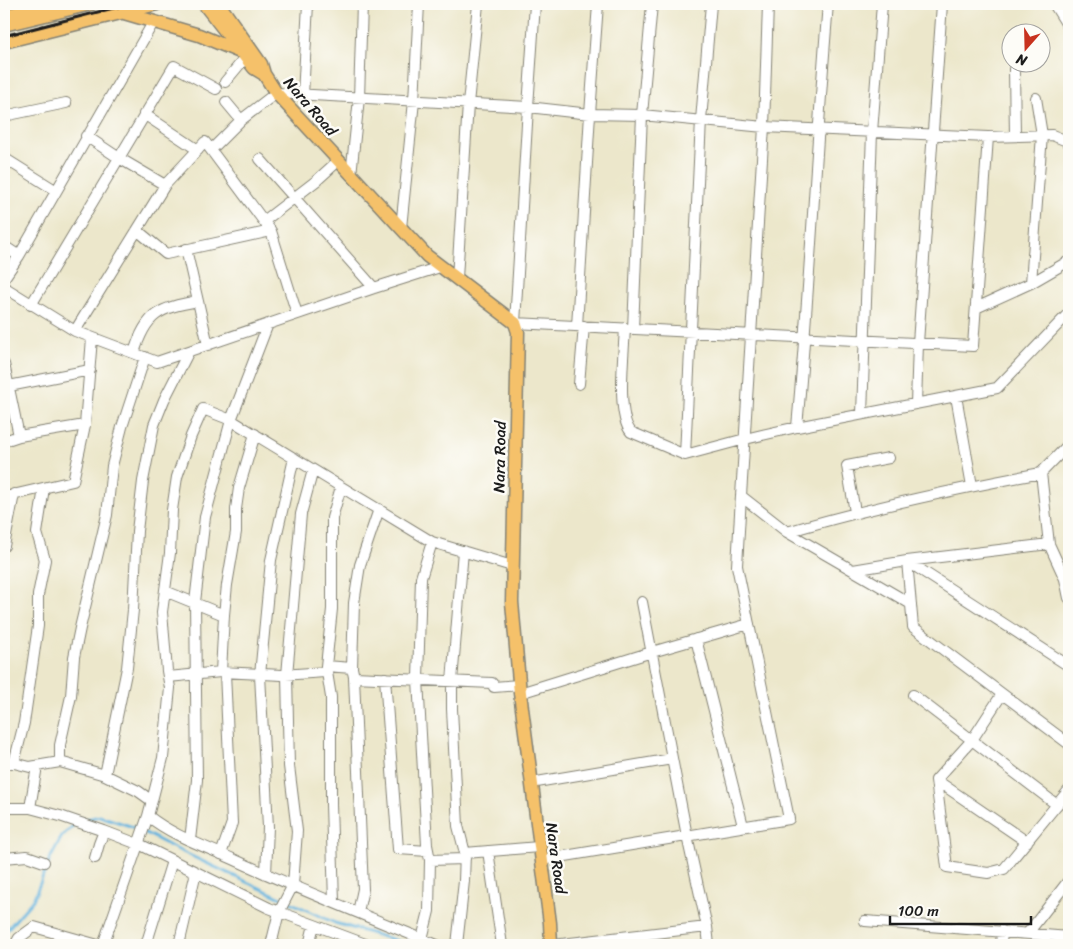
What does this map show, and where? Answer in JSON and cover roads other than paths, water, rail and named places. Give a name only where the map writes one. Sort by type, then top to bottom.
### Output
[{"type":"main road","points":[[4,16],[52,4]]},
{"type":"main road","points":[[4,25],[90,4]]},
{"type":"main road","points":[[4,38],[141,4]]},
{"type":"main road","points":[[4,42],[157,4]]},
{"type":"main road","points":[[204,4],[254,68],[264,74]]},
{"type":"main road","points":[[219,4],[261,64],[264,74]]},
{"type":"main road","points":[[121,12],[199,35],[243,55]]},
{"type":"main road","name":"Nara Road","points":[[264,74],[276,93],[338,161],[440,267],[516,323],[518,332],[512,602],[531,784],[552,945]]},
{"type":"street","points":[[303,95],[308,4]]},
{"type":"street","points":[[351,175],[359,98],[362,4]]},
{"type":"street","points":[[401,228],[414,101],[419,4]]},
{"type":"street","points":[[457,278],[468,104],[478,4]]},
{"type":"street","points":[[536,4],[528,107],[516,323],[973,346],[988,137]]},
{"type":"street","points":[[579,384],[590,114],[598,4]]},
{"type":"street","points":[[652,4],[642,115],[629,328],[622,401],[627,428],[631,432],[684,455],[797,427],[997,388],[1069,313]]},
{"type":"street","points":[[684,455],[701,120],[711,4]]},
{"type":"street","points":[[385,678],[398,849],[429,855],[465,856],[488,851],[540,853],[687,836],[789,818],[737,566],[764,127],[768,4]]},
{"type":"street","points":[[797,427],[828,4]]},
{"type":"street","points":[[862,414],[872,132],[882,4]]},
{"type":"street","points":[[916,404],[918,343],[942,4]]},
{"type":"street","points":[[1054,4],[1066,16],[1069,28]]},
{"type":"street","points":[[4,278],[19,256],[86,136],[154,21]]},
{"type":"street","points":[[225,82],[243,55]]},
{"type":"street","points":[[31,305],[174,66],[216,89]]},
{"type":"street","points":[[1014,72],[1015,136]]},
{"type":"street","points":[[211,150],[241,120],[276,93],[528,107],[590,114],[642,115],[764,127],[988,137],[1052,135],[1067,141],[1069,144]]},
{"type":"street","points":[[1031,283],[1042,135],[1036,98]]},
{"type":"street","points":[[226,102],[241,120]]},
{"type":"street","points":[[4,116],[66,103]]},
{"type":"street","points":[[144,114],[198,150]]},
{"type":"street","points":[[86,136],[118,158],[165,185]]},
{"type":"street","points":[[75,332],[165,185],[205,142],[271,231],[297,314]]},
{"type":"street","points":[[4,158],[55,190]]},
{"type":"street","points":[[260,159],[374,288]]},
{"type":"street","points":[[264,221],[316,181],[338,161]]},
{"type":"street","points":[[138,231],[166,254],[271,231]]},
{"type":"street","points":[[4,246],[19,256]]},
{"type":"street","points":[[186,249],[208,345]]},
{"type":"street","points":[[976,308],[1031,283],[1069,261]]},
{"type":"street","points":[[4,287],[75,332],[158,362],[440,267]]},
{"type":"street","points":[[134,353],[139,337],[146,325],[159,311],[198,301]]},
{"type":"street","points":[[190,840],[197,780],[195,602],[205,517],[231,420],[268,324]]},
{"type":"street","points":[[4,546],[9,496],[74,481],[85,426],[92,338]]},
{"type":"street","points":[[105,775],[127,668],[133,610],[137,531],[143,481],[154,425],[164,400],[189,351]]},
{"type":"street","points":[[60,762],[60,745],[71,696],[74,657],[107,515],[112,466],[122,426],[145,357]]},
{"type":"street","points":[[4,364],[19,436]]},
{"type":"street","points":[[9,386],[90,370]]},
{"type":"street","points":[[956,396],[972,486]]},
{"type":"street","points":[[103,945],[148,816],[163,758],[170,688],[162,612],[170,553],[172,510],[177,477],[202,410],[231,420],[432,542],[512,566]]},
{"type":"street","points":[[4,441],[19,436],[85,426]]},
{"type":"street","points":[[221,854],[232,823],[223,673],[224,616],[236,532],[236,509],[239,488],[255,434]]},
{"type":"street","points":[[787,532],[855,512],[1041,473],[1069,444]]},
{"type":"street","points":[[266,874],[268,827],[260,675],[272,560],[294,458]]},
{"type":"street","points":[[855,512],[847,466],[889,458]]},
{"type":"street","points":[[271,945],[278,912],[293,886],[297,831],[289,766],[287,675],[301,514],[313,470]]},
{"type":"street","points":[[1041,473],[1049,544],[1067,578],[1069,598]]},
{"type":"street","points":[[168,677],[223,673],[287,675],[326,672],[332,609],[332,518],[341,486]]},
{"type":"street","points":[[44,488],[37,534],[45,560],[38,595],[38,626],[24,723],[9,763],[30,767],[60,762],[105,775],[138,791],[152,801]]},
{"type":"street","points":[[741,496],[787,532],[912,604]]},
{"type":"street","points":[[358,912],[363,889],[353,672],[354,603],[360,565],[379,509]]},
{"type":"street","points":[[422,939],[429,911],[429,855],[423,786],[418,679],[421,578],[432,542]]},
{"type":"street","points":[[853,570],[907,561],[1049,544]]},
{"type":"street","points":[[457,945],[465,856],[458,826],[452,681],[463,551]]},
{"type":"street","points":[[907,561],[913,627],[1069,744]]},
{"type":"street","points":[[907,561],[1069,666]]},
{"type":"street","points":[[165,591],[195,602],[224,616]]},
{"type":"street","points":[[642,602],[709,945]]},
{"type":"street","points":[[326,666],[385,678],[492,683],[494,687],[520,689],[749,624]]},
{"type":"street","points":[[696,639],[743,826]]},
{"type":"street","points":[[326,666],[331,697],[331,804],[334,902]]},
{"type":"street","points":[[1002,694],[972,740],[936,780],[947,867],[988,873],[1004,869],[1069,790]]},
{"type":"street","points":[[913,695],[1057,805]]},
{"type":"street","points":[[531,784],[672,759]]},
{"type":"street","points":[[30,808],[37,766]]},
{"type":"street","points":[[936,780],[1027,842]]},
{"type":"street","points":[[4,808],[30,808],[104,831],[137,844],[278,912],[314,925],[342,941],[368,945]]},
{"type":"street","points":[[148,816],[161,826],[221,854],[293,886],[437,945]]},
{"type":"street","points":[[95,858],[98,844],[104,831]]},
{"type":"street","points":[[488,851],[502,945]]},
{"type":"street","points":[[4,858],[27,856],[44,862]]},
{"type":"street","points":[[146,945],[172,861]]},
{"type":"street","points":[[179,945],[196,872]]},
{"type":"street","points":[[1028,933],[1069,880]]},
{"type":"street","points":[[865,921],[1069,937]]},
{"type":"street","points":[[309,945],[314,925]]},
{"type":"street","points":[[15,945],[19,938],[34,926],[98,945]]},
{"type":"street","points":[[552,945],[707,927]]},
{"type":"street","points":[[1001,945],[1002,931]]},
{"type":"street","points":[[58,945],[62,935]]},
{"type":"waterway","points":[[82,820],[100,816],[136,828],[174,848],[335,923],[412,945]]},
{"type":"waterway","points":[[4,933],[33,900],[62,836],[75,824]]},
{"type":"railway","points":[[4,36],[129,4]]}]
